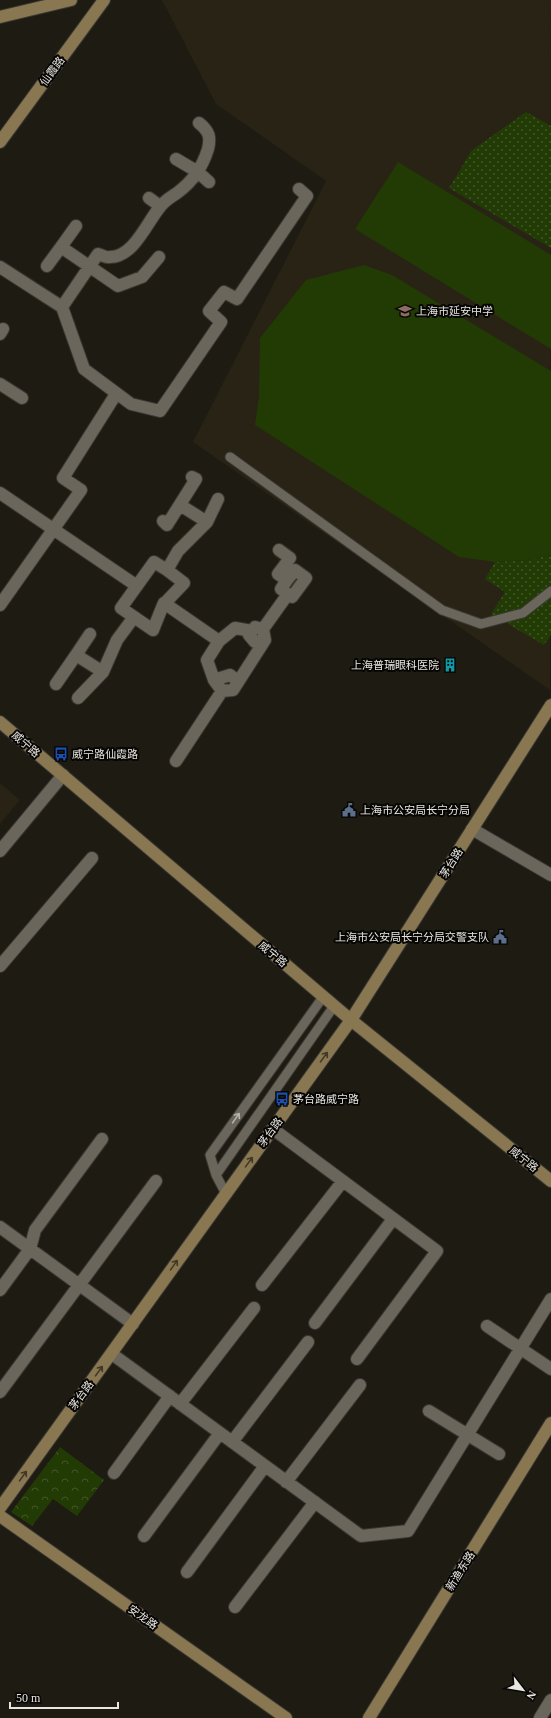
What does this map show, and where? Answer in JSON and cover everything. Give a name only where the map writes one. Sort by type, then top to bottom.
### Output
[{"type":"street","points":[[0,17],[71,0]]},
{"type":"street","name":"仙霞路","points":[[0,142],[104,0]]},
{"type":"street","points":[[62,307],[98,254],[109,258],[121,254],[132,246],[148,226],[160,206],[180,191],[198,172],[204,161],[210,140],[208,130],[199,123]]},
{"type":"street","points":[[176,159],[198,172],[209,182]]},
{"type":"street","points":[[0,267],[62,307],[84,369],[131,404],[160,411],[221,322],[209,311],[224,292],[237,299],[307,196],[299,189]]},
{"type":"street","points":[[148,198],[160,206]]},
{"type":"street","points":[[47,266],[76,226]]},
{"type":"street","points":[[61,247],[118,286],[142,277],[159,257]]},
{"type":"street","points":[[0,384],[22,398]]},
{"type":"street","points":[[0,605],[81,490],[63,478],[116,394]]},
{"type":"street","points":[[163,521],[167,525],[196,479],[192,477]]},
{"type":"street","points":[[0,494],[137,586]]},
{"type":"street","points":[[167,570],[178,550],[207,522],[218,499]]},
{"type":"street","points":[[180,505],[207,522]]},
{"type":"street","points":[[279,550],[290,558],[278,574],[287,580]]},
{"type":"street","points":[[154,562],[184,583],[164,603],[153,630],[121,608],[137,586],[154,562]]},
{"type":"street","points":[[295,570],[306,578],[292,597],[281,589],[287,580],[295,570]]},
{"type":"street","points":[[222,691],[233,690],[260,633],[288,594]]},
{"type":"street","points":[[164,603],[219,641]]},
{"type":"street","points":[[78,698],[103,672],[117,640],[134,616]]},
{"type":"street","points":[[222,691],[214,680],[207,660],[219,641],[234,628],[260,633]]},
{"type":"street","points":[[56,684],[90,634]]},
{"type":"street","points":[[76,655],[103,672]]},
{"type":"street","points":[[214,680],[230,675],[238,681]]},
{"type":"street","points":[[176,761],[222,691]]},
{"type":"street","name":"茅台路","points":[[0,1508],[351,1020],[550,710]]},
{"type":"street","name":"威宁路","points":[[0,722],[323,997],[551,1181]]},
{"type":"street","points":[[0,851],[63,775]]},
{"type":"street","points":[[472,830],[551,875]]},
{"type":"street","points":[[0,966],[92,858]]},
{"type":"street","points":[[273,1129],[437,1252],[357,1359]]},
{"type":"street","points":[[0,1290],[30,1249],[35,1230],[102,1139]]},
{"type":"street","points":[[0,1392],[156,1181]]},
{"type":"street","points":[[262,1285],[343,1181]]},
{"type":"street","points":[[315,1323],[393,1219]]},
{"type":"street","points":[[0,1227],[133,1324]]},
{"type":"street","points":[[112,1354],[361,1536],[408,1531],[551,1299]]},
{"type":"street","points":[[180,1404],[254,1308]]},
{"type":"street","points":[[486,1326],[551,1369]]},
{"type":"street","points":[[232,1442],[308,1342]]},
{"type":"street","points":[[286,1482],[360,1385]]},
{"type":"street","points":[[114,1473],[170,1396]]},
{"type":"street","points":[[429,1411],[499,1454]]},
{"type":"street","name":"新渔东路","points":[[369,1718],[551,1423]]},
{"type":"street","points":[[144,1536],[220,1433]]},
{"type":"street","points":[[187,1572],[265,1466]]},
{"type":"street","points":[[236,1607],[315,1502]]},
{"type":"street","name":"安龙路","points":[[0,1516],[286,1718]]},
{"type":"street","points":[[540,1718],[551,1700]]},
{"type":"lane","points":[[230,457],[442,610],[481,624],[523,612],[551,590]]},
{"type":"lane","points":[[226,1194],[216,1175],[210,1155],[323,997]]},
{"type":"lane","points":[[216,1175],[334,1006]]},
{"type":"shaded area","name":"上海市延安中学","points":[[162,0],[551,0],[550,690],[193,442],[326,181],[216,104]]},
{"type":"shaded area","points":[[0,783],[20,800],[0,824]]},
{"type":"green space","points":[[526,112],[551,126],[551,248],[449,188],[472,150]]},
{"type":"green space","points":[[398,162],[551,255],[551,349],[355,229]]},
{"type":"green space","points":[[364,265],[392,275],[551,371],[551,555],[526,560],[495,562],[459,557],[255,425],[259,396],[260,338],[306,280]]},
{"type":"green space","points":[[551,555],[551,635],[544,645],[491,614],[505,592],[485,579],[495,562],[526,560]]},
{"type":"green space","points":[[60,1447],[104,1480],[77,1516],[53,1499],[32,1526],[11,1512]]},
{"type":"place","name":"上海市延安中学","points":[[405,311]]},
{"type":"place","name":"上海普瑞眼科医院","points":[[450,665]]},
{"type":"place","name":"威宁路仙霞路","points":[[61,754]]},
{"type":"place","name":"上海市公安局长宁分局","points":[[349,810]]},
{"type":"place","name":"上海市公安局长宁分局交警支队","points":[[500,937]]},
{"type":"place","name":"茅台路威宁路","points":[[282,1099]]}]
